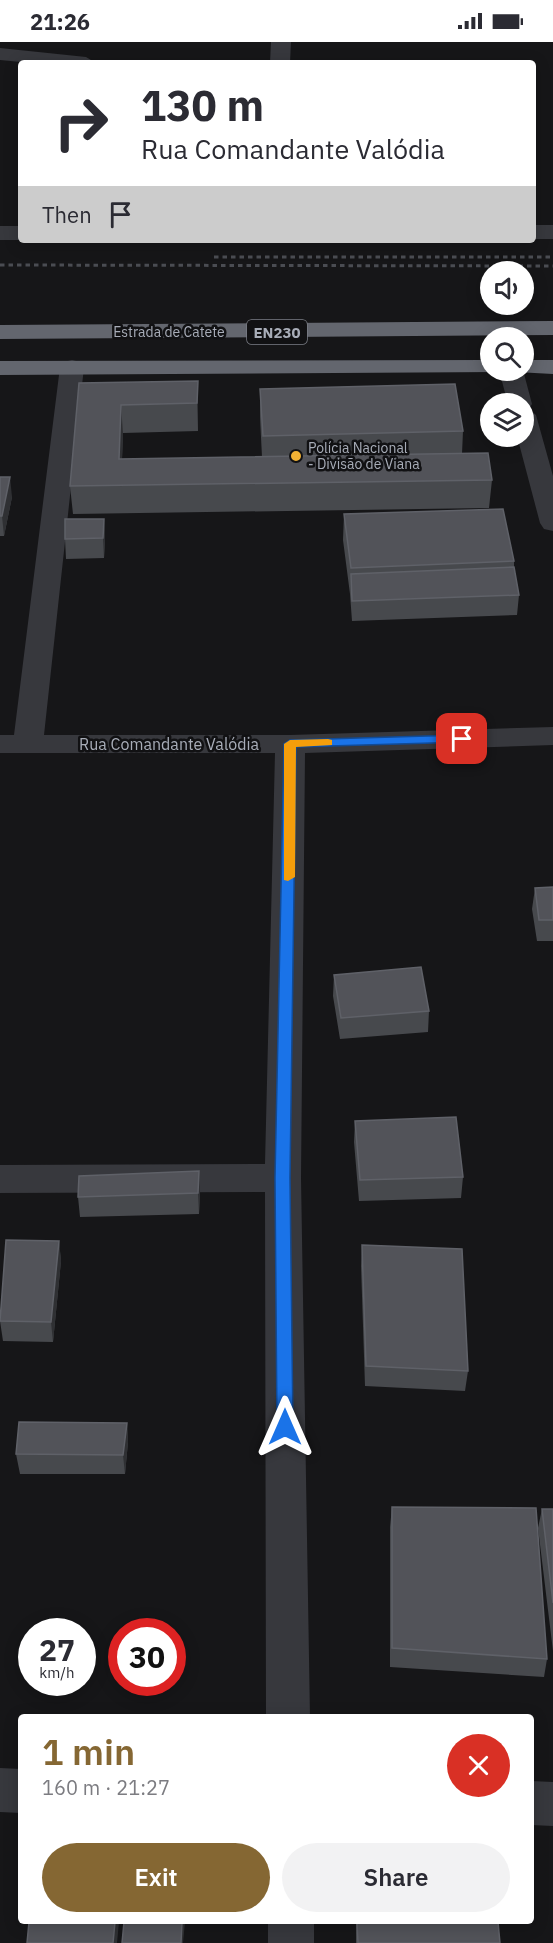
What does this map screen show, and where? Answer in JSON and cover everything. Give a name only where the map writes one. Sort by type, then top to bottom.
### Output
[{"type":"highway","name":"Estrada de Catete","points":[[0,332],[553,328]]},
{"type":"highway","name":"EN230","points":[[0,368],[480,367]]},
{"type":"highway","points":[[534,367],[553,367]]},
{"type":"street","points":[[280,60],[281,42]]},
{"type":"street","points":[[0,54],[57,60]]},
{"type":"street","points":[[536,232],[553,232]]},
{"type":"street","points":[[0,233],[18,233]]},
{"type":"street","points":[[14,744],[72,367]]},
{"type":"street","points":[[534,447],[549,494],[553,523]]},
{"type":"street","name":"Rua Comandante Valódia","points":[[14,744],[290,744],[553,736]]},
{"type":"street","points":[[288,1714],[282,1178],[290,744]]},
{"type":"street","points":[[0,1179],[282,1178]]},
{"type":"street","points":[[0,1790],[18,1791]]},
{"type":"street","points":[[534,1803],[553,1804]]},
{"type":"street","points":[[291,1924],[291,1943]]},
{"type":"building","points":[[198,381],[197,403],[121,405],[119,459],[488,453],[492,480],[70,486],[79,383]]},
{"type":"building","points":[[455,384],[463,431],[263,436],[260,389]]},
{"type":"building","points":[[0,477],[10,477],[2,516],[0,516]]},
{"type":"building","points":[[503,509],[514,561],[351,568],[344,514]]},
{"type":"building","points":[[65,519],[104,519],[103,538],[65,539]]},
{"type":"building","points":[[514,567],[519,595],[352,601],[351,574]]},
{"type":"building","points":[[553,887],[553,920],[539,920],[535,888]]},
{"type":"building","points":[[421,967],[429,1011],[341,1018],[334,975]]},
{"type":"building","points":[[456,1117],[463,1177],[360,1180],[355,1121]]},
{"type":"building","points":[[199,1171],[198,1193],[78,1197],[79,1176]]},
{"type":"building","points":[[6,1240],[59,1241],[51,1322],[0,1321]]},
{"type":"building","points":[[362,1245],[462,1249],[468,1371],[366,1366]]},
{"type":"building","points":[[19,1422],[127,1423],[123,1455],[16,1454]]},
{"type":"building","points":[[392,1507],[536,1508],[547,1659],[392,1648]]},
{"type":"building","points":[[542,1509],[553,1509],[553,1603]]},
{"type":"building","points":[[29,1924],[115,1924],[113,1943],[27,1943]]},
{"type":"building","points":[[124,1924],[182,1924],[181,1943],[122,1943]]},
{"type":"building","points":[[357,1924],[498,1924],[500,1943],[358,1943]]},
{"type":"railway","points":[[214,257],[553,257]]},
{"type":"railway","points":[[0,265],[553,266]]},
{"type":"slow traffic","points":[[288,877],[290,744],[328,743]]},
{"type":"place","name":"Polícia Nacional - Divisão de Viana","points":[[296,456]]},
{"type":"route","points":[[285,1427],[282,1178],[290,744],[462,739]]}]
